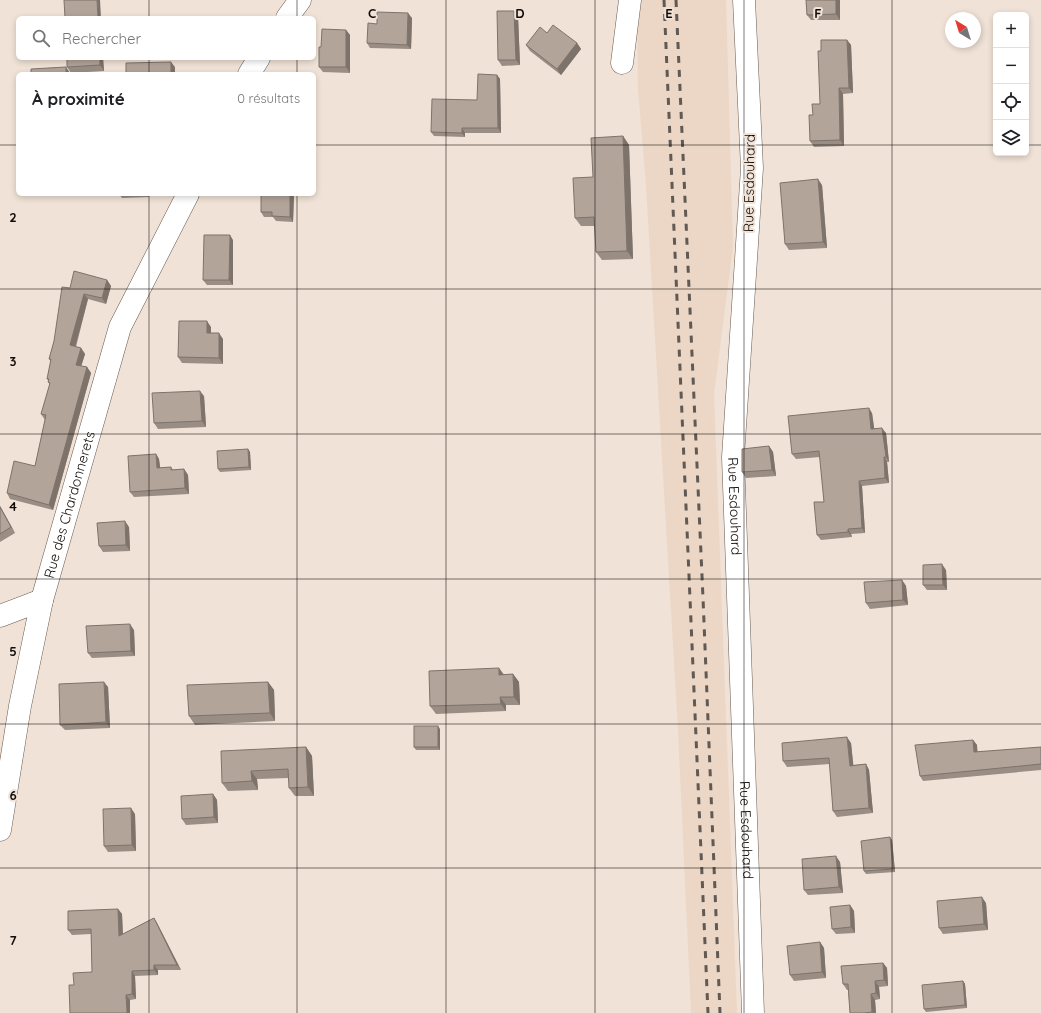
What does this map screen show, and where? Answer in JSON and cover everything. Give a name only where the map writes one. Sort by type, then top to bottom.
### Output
[{"type":"street","points":[[288,16],[300,0]]},
{"type":"street","points":[[622,62],[630,0]]},
{"type":"street","name":"Rue Esdouhard","points":[[744,0],[752,168],[733,457],[753,1013]]},
{"type":"street","points":[[250,72],[258,60]]},
{"type":"street","name":"Rue des Chardonnerets","points":[[0,830],[20,706],[42,600],[120,327],[187,196]]},
{"type":"street","points":[[0,616],[42,600]]},
{"type":"shaded area","points":[[637,0],[726,0],[733,247],[714,394],[737,1013],[691,1013],[678,730],[646,185],[638,89]]},
{"type":"building","points":[[64,0],[97,0],[98,16],[65,16]]},
{"type":"building","points":[[806,0],[836,0],[836,14],[807,15]]},
{"type":"building","points":[[497,11],[514,11],[516,60],[498,60]]},
{"type":"building","points":[[377,12],[408,13],[407,45],[367,43],[368,23],[377,24]]},
{"type":"building","points":[[553,25],[577,43],[557,69],[526,45],[540,27],[547,33]]},
{"type":"building","points":[[322,29],[346,30],[346,67],[319,67],[319,47],[321,47]]},
{"type":"building","points":[[821,40],[847,40],[849,88],[839,88],[840,140],[810,141],[809,115],[813,115],[812,104],[820,104],[818,51],[821,51]]},
{"type":"building","points":[[67,60],[100,60],[100,65],[67,67]]},
{"type":"building","points":[[171,62],[171,72],[126,72],[126,63]]},
{"type":"building","points":[[66,67],[66,72],[31,72],[31,69]]},
{"type":"building","points":[[478,74],[497,75],[498,128],[462,128],[462,133],[431,132],[432,99],[477,100]]},
{"type":"building","points":[[623,136],[627,251],[596,252],[594,217],[575,218],[573,178],[593,177],[591,138]]},
{"type":"building","points":[[818,179],[823,242],[785,244],[780,183]]},
{"type":"building","points":[[261,196],[290,196],[290,217],[272,216],[272,212],[261,212]]},
{"type":"building","points":[[204,235],[230,235],[229,280],[203,280]]},
{"type":"building","points":[[74,271],[107,280],[102,298],[84,294],[70,345],[81,348],[76,365],[87,367],[49,505],[7,493],[14,461],[35,466],[46,415],[41,414],[50,383],[48,382],[49,379],[47,379],[51,359],[49,359],[54,341],[62,287],[70,288]]},
{"type":"building","points":[[179,321],[207,321],[207,333],[219,333],[219,358],[178,357]]},
{"type":"building","points":[[200,391],[202,421],[154,423],[152,393]]},
{"type":"building","points":[[869,408],[871,429],[882,428],[886,457],[884,457],[885,478],[859,481],[862,528],[848,529],[848,532],[817,535],[814,502],[824,502],[819,451],[792,454],[788,416]]},
{"type":"building","points":[[769,446],[772,470],[742,472],[742,449]]},
{"type":"building","points":[[248,449],[249,467],[218,469],[217,451]]},
{"type":"building","points":[[156,454],[157,468],[171,467],[171,470],[184,469],[185,488],[130,492],[128,456]]},
{"type":"building","points":[[0,507],[11,527],[0,534]]},
{"type":"building","points":[[125,521],[126,545],[99,546],[97,523]]},
{"type":"building","points":[[942,564],[943,585],[923,585],[923,565]]},
{"type":"building","points":[[902,580],[903,600],[866,603],[864,582]]},
{"type":"building","points":[[130,624],[131,651],[88,653],[86,626]]},
{"type":"building","points":[[499,668],[499,675],[513,674],[514,697],[500,697],[501,704],[430,706],[429,671]]},
{"type":"building","points":[[104,682],[106,722],[60,725],[59,684]]},
{"type":"building","points":[[268,682],[270,713],[189,716],[187,685]]},
{"type":"building","points":[[414,726],[438,726],[438,747],[414,747]]},
{"type":"building","points":[[847,737],[850,766],[866,764],[869,808],[833,811],[829,758],[783,761],[782,743]]},
{"type":"building","points":[[973,740],[974,752],[1041,747],[1041,764],[920,776],[915,745]]},
{"type":"building","points":[[306,747],[308,787],[289,788],[288,769],[251,771],[252,781],[222,783],[221,751]]},
{"type":"building","points":[[213,794],[214,817],[182,819],[181,796]]},
{"type":"building","points":[[131,808],[132,845],[104,846],[103,809]]},
{"type":"building","points":[[890,837],[893,869],[864,871],[861,841]]},
{"type":"building","points":[[836,856],[839,887],[804,890],[802,859]]},
{"type":"building","points":[[982,897],[984,924],[939,928],[937,901]]},
{"type":"building","points":[[850,905],[851,927],[832,929],[830,907]]},
{"type":"building","points":[[118,909],[119,936],[154,918],[177,965],[154,965],[154,970],[132,971],[132,994],[126,995],[127,1013],[70,1013],[69,985],[74,985],[73,973],[92,972],[91,929],[68,930],[68,911]]},
{"type":"building","points":[[820,942],[822,972],[790,975],[787,946]]},
{"type":"building","points":[[883,963],[884,980],[875,981],[876,993],[871,994],[872,1012],[850,1013],[848,984],[843,984],[841,966]]},
{"type":"building","points":[[963,981],[965,1005],[924,1009],[922,985]]},
{"type":"railway","points":[[664,0],[708,1013]]},
{"type":"railway","points":[[676,0],[720,1013]]}]
